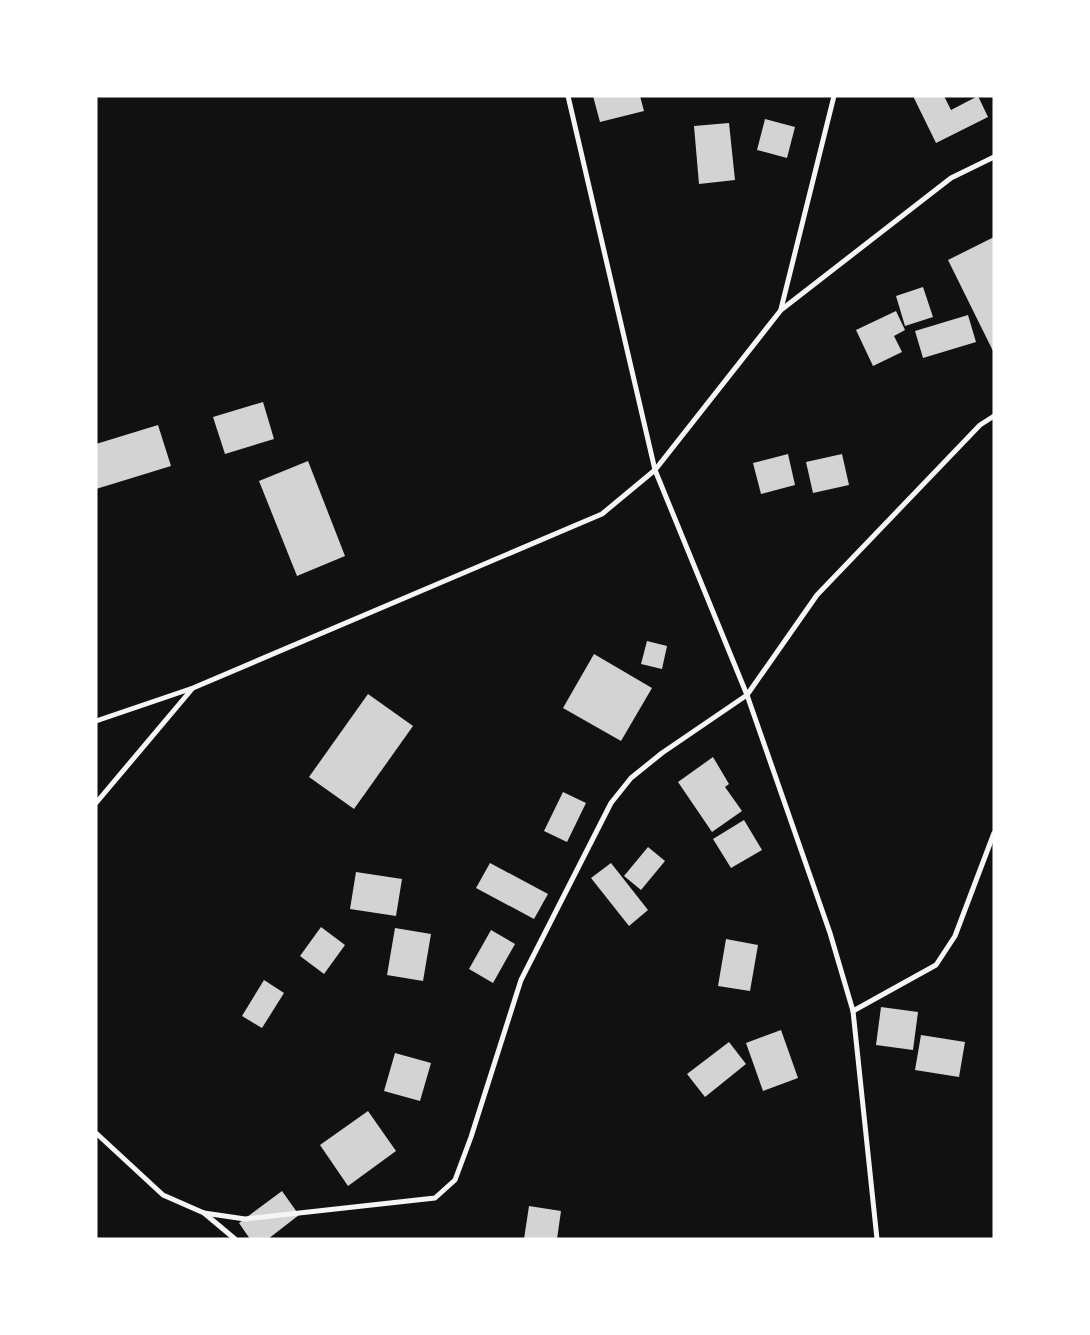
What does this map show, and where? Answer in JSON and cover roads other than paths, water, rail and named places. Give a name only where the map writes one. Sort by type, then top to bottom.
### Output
[{"type":"street","points":[[568,96],[656,470],[746,695],[830,933],[853,1011],[877,1239]]},
{"type":"street","points":[[781,310],[834,96]]},
{"type":"street","points":[[96,721],[193,688],[602,514],[656,470],[781,310],[951,178],[994,157]]},
{"type":"street","points":[[204,1213],[245,1219],[435,1198],[455,1180],[471,1137],[521,980],[611,803],[631,778],[662,753],[746,695],[817,595],[980,425],[994,416]]},
{"type":"street","points":[[96,804],[193,688]]},
{"type":"street","points":[[853,1011],[936,965],[955,936],[994,833]]},
{"type":"street","points":[[96,1133],[163,1194],[204,1213],[235,1239]]}]
